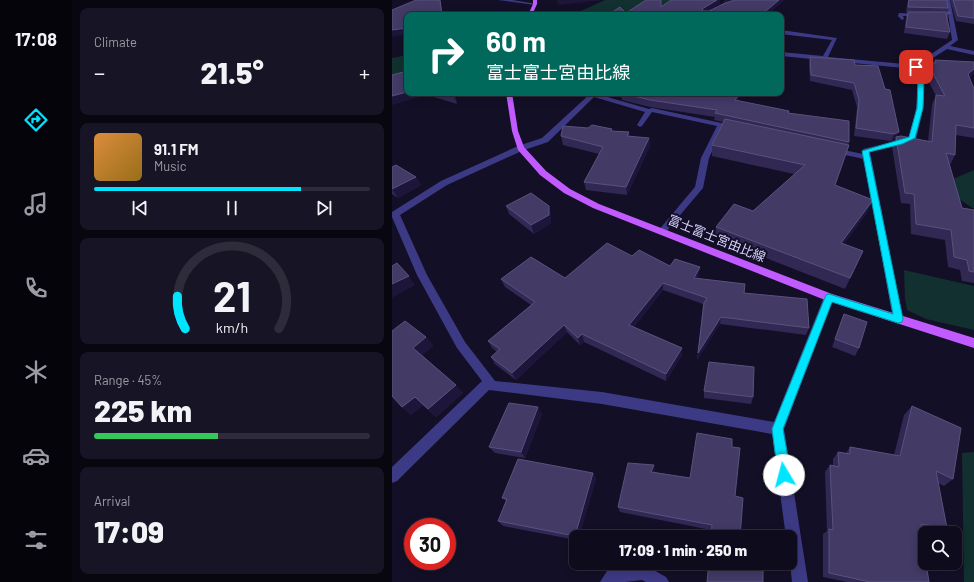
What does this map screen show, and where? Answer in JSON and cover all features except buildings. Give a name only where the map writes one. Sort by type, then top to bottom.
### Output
[{"type":"main road","points":[[531,12],[535,2]]},
{"type":"main road","name":"富士富士宮由比線","points":[[509,96],[515,130],[521,148],[543,174],[567,191],[596,206],[829,298],[971,342]]},
{"type":"street","points":[[500,0],[535,2]]},
{"type":"street","points":[[916,67],[922,61],[947,47],[955,40],[946,16],[948,0]]},
{"type":"street","points":[[902,19],[900,16],[901,14],[929,15]]},
{"type":"street","points":[[784,32],[835,39],[825,58]]},
{"type":"street","points":[[947,47],[974,53]]},
{"type":"street","points":[[784,54],[916,67]]},
{"type":"street","points":[[898,319],[866,151],[900,143],[912,138],[920,108],[921,78],[916,67]]},
{"type":"street","points":[[592,96],[557,130],[544,140],[521,148],[444,183],[395,214],[422,275],[461,345],[492,386],[602,398],[778,429]]},
{"type":"street","points":[[600,96],[649,111],[652,110],[744,130]]},
{"type":"street","points":[[640,125],[649,111]]},
{"type":"street","points":[[662,231],[699,188],[705,158],[721,125]]},
{"type":"street","points":[[829,149],[867,157]]},
{"type":"street","points":[[800,582],[778,429],[829,298]]},
{"type":"street","points":[[392,476],[489,382]]},
{"type":"street","points":[[608,582],[612,576],[643,572],[661,582]]},
{"type":"green space","points":[[605,0],[674,0],[660,7],[643,12],[579,12]]},
{"type":"green space","points":[[404,56],[404,77],[392,79],[392,58]]},
{"type":"green space","points":[[974,170],[974,209],[956,197],[953,179]]},
{"type":"green space","points":[[904,270],[974,286],[974,330],[926,319],[907,310]]},
{"type":"green space","points":[[974,452],[974,582],[964,582],[962,453]]},
{"type":"route","points":[[784,475],[778,429],[829,298],[898,319],[866,151],[900,143],[912,138],[920,108],[921,78],[916,67]]}]
